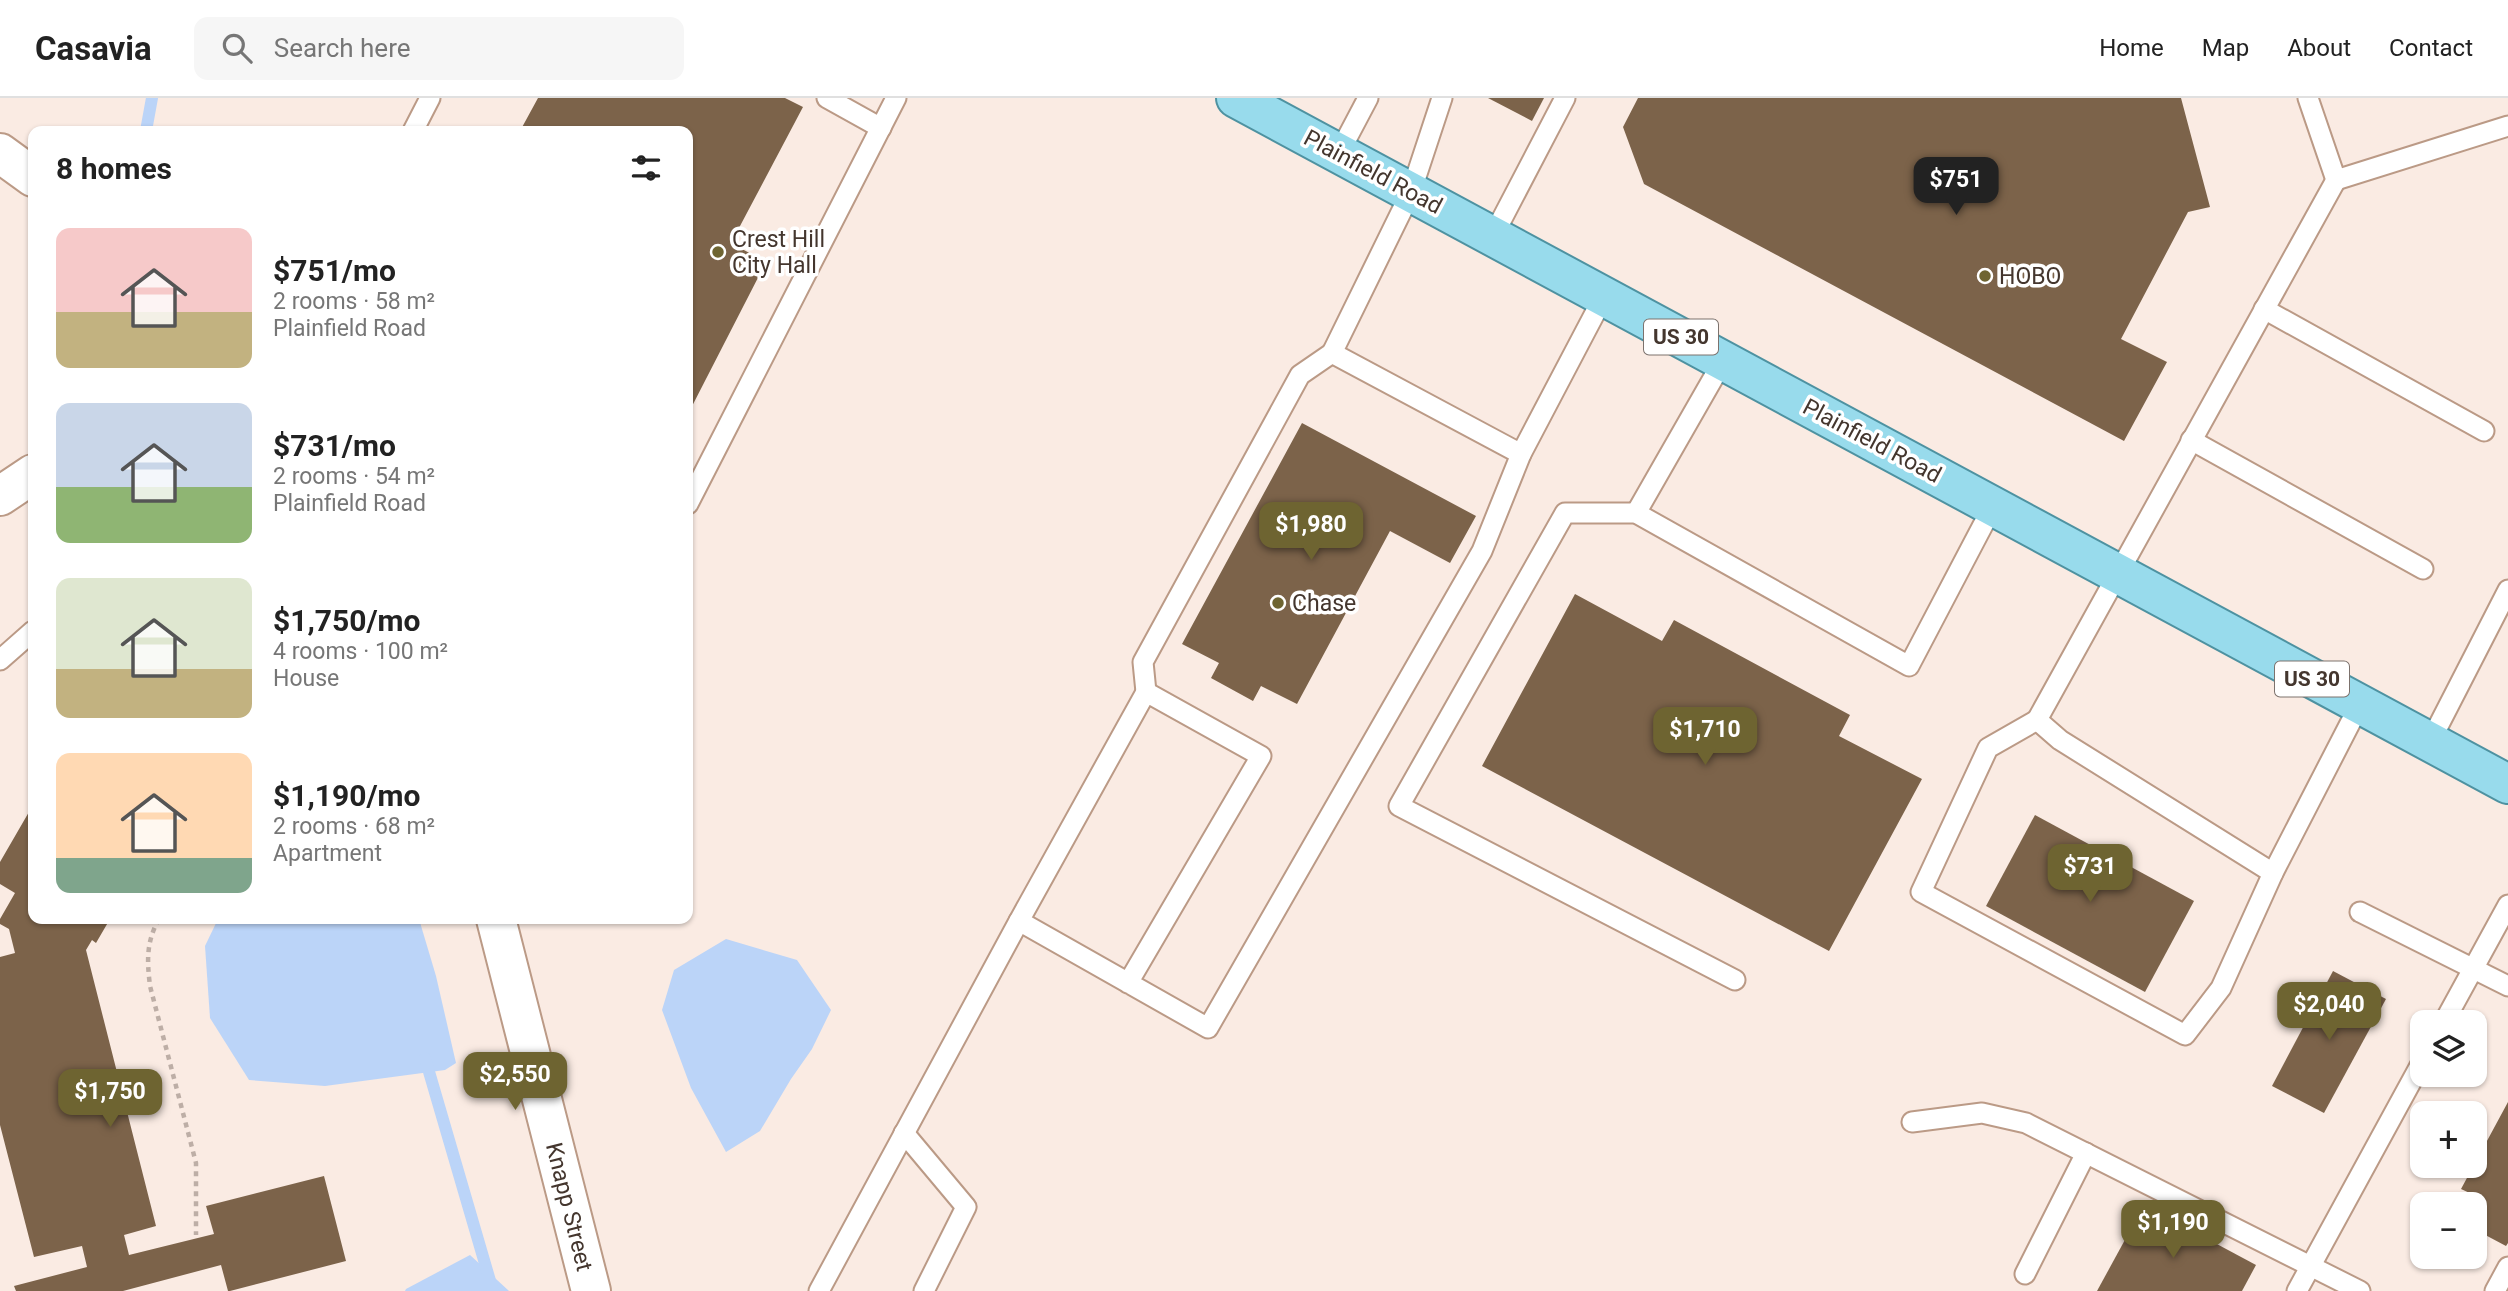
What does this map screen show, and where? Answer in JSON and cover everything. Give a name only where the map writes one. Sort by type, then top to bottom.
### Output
[{"type":"main road","name":"Plainfield Road","points":[[1236,98],[2508,784]]},
{"type":"street","points":[[0,153],[28,173]]},
{"type":"street","points":[[0,496],[28,477]]},
{"type":"street","name":"Knapp Street","points":[[497,924],[591,1291]]},
{"type":"lane","points":[[416,126],[430,98]]},
{"type":"lane","points":[[827,98],[881,128]]},
{"type":"lane","points":[[693,494],[896,98]]},
{"type":"lane","points":[[1339,153],[1368,98]]},
{"type":"lane","points":[[819,1291],[1019,920],[1146,692],[1143,662],[1300,375],[1332,353],[1410,192],[1442,98]]},
{"type":"lane","points":[[1493,236],[1565,98]]},
{"type":"lane","points":[[2308,98],[2336,180]]},
{"type":"lane","points":[[2360,705],[2273,873],[2221,988],[2185,1035],[1921,892],[1988,748],[2037,720],[2336,180],[2508,127]]},
{"type":"lane","points":[[1019,920],[1208,1028],[1482,551],[1521,454],[1604,296]]},
{"type":"lane","points":[[2264,309],[2484,431]]},
{"type":"lane","points":[[1332,353],[1521,454]]},
{"type":"lane","points":[[1636,513],[1723,360]]},
{"type":"lane","points":[[2191,440],[2423,569]]},
{"type":"lane","points":[[1735,979],[1399,806],[1565,513],[1636,513],[1909,666],[1993,506]]},
{"type":"lane","points":[[2430,742],[2508,590]]},
{"type":"lane","points":[[0,660],[28,635]]},
{"type":"lane","points":[[1128,983],[1261,756],[1146,692]]},
{"type":"lane","points":[[2037,720],[2060,740],[2273,873]]},
{"type":"lane","points":[[2450,1010],[2508,905]]},
{"type":"lane","points":[[2360,912],[2508,986]]},
{"type":"lane","points":[[2297,1291],[2410,1084]]},
{"type":"lane","points":[[1912,1122],[1982,1113],[2025,1123],[2360,1291]]},
{"type":"lane","points":[[904,1133],[966,1207],[924,1291]]},
{"type":"lane","points":[[2025,1274],[2086,1153]]},
{"type":"lane","points":[[2495,1291],[2508,1268]]},
{"type":"path","points":[[156,924],[146,956],[150,986],[196,1163],[196,1236]]},
{"type":"water","points":[[216,924],[420,924],[436,976],[456,1063],[445,1070],[325,1086],[249,1080],[210,1018],[205,946]]},
{"type":"water","points":[[726,939],[797,960],[831,1010],[812,1049],[760,1131],[726,1152],[691,1088],[662,1010],[674,970]]},
{"type":"water","points":[[470,1255],[509,1291],[405,1291],[406,1289]]},
{"type":"building","name":"Crest Hill City Hall","points":[[538,98],[785,98],[803,107],[731,243],[766,262],[693,404],[693,126],[523,126]]},
{"type":"building","points":[[1488,98],[1544,98],[1532,121]]},
{"type":"building","name":"HOBO","points":[[1638,98],[2181,98],[2210,207],[2188,212],[2121,339],[2167,362],[2124,441],[1644,184],[1623,127]]},
{"type":"building","name":"Chase","points":[[1302,423],[1476,516],[1450,563],[1390,531],[1297,704],[1261,686],[1253,701],[1211,678],[1219,663],[1182,644]]},
{"type":"building","points":[[1575,594],[1662,641],[1674,620],[1850,715],[1839,736],[1922,779],[1829,951],[1482,766]]},
{"type":"building","points":[[28,814],[28,924],[107,924],[96,943],[92,940],[86,950],[156,1226],[124,1235],[129,1255],[214,1234],[206,1206],[324,1176],[346,1261],[230,1291],[221,1265],[123,1291],[16,1291],[14,1286],[87,1267],[82,1246],[34,1257],[0,1125],[0,957],[15,953],[9,929],[0,924],[0,919],[15,893],[0,884],[0,862]]},
{"type":"building","points":[[2035,815],[2194,901],[2145,992],[1986,906]]},
{"type":"building","points":[[2333,971],[2386,999],[2324,1113],[2272,1086]]},
{"type":"building","points":[[2508,1102],[2506,1246],[2487,1236],[2487,1192],[2468,1192],[2461,1189],[2467,1178],[2487,1178],[2487,1141]]},
{"type":"building","points":[[2144,1205],[2256,1265],[2242,1291],[2097,1291]]},
{"type":"waterway","points":[[147,126],[152,98]]},
{"type":"waterway","points":[[425,1058],[493,1291]]},
{"type":"place","name":"Crest Hill City Hall","points":[[718,252]]},
{"type":"place","name":"HOBO","points":[[1985,276]]},
{"type":"place","name":"Chase","points":[[1278,603]]}]
